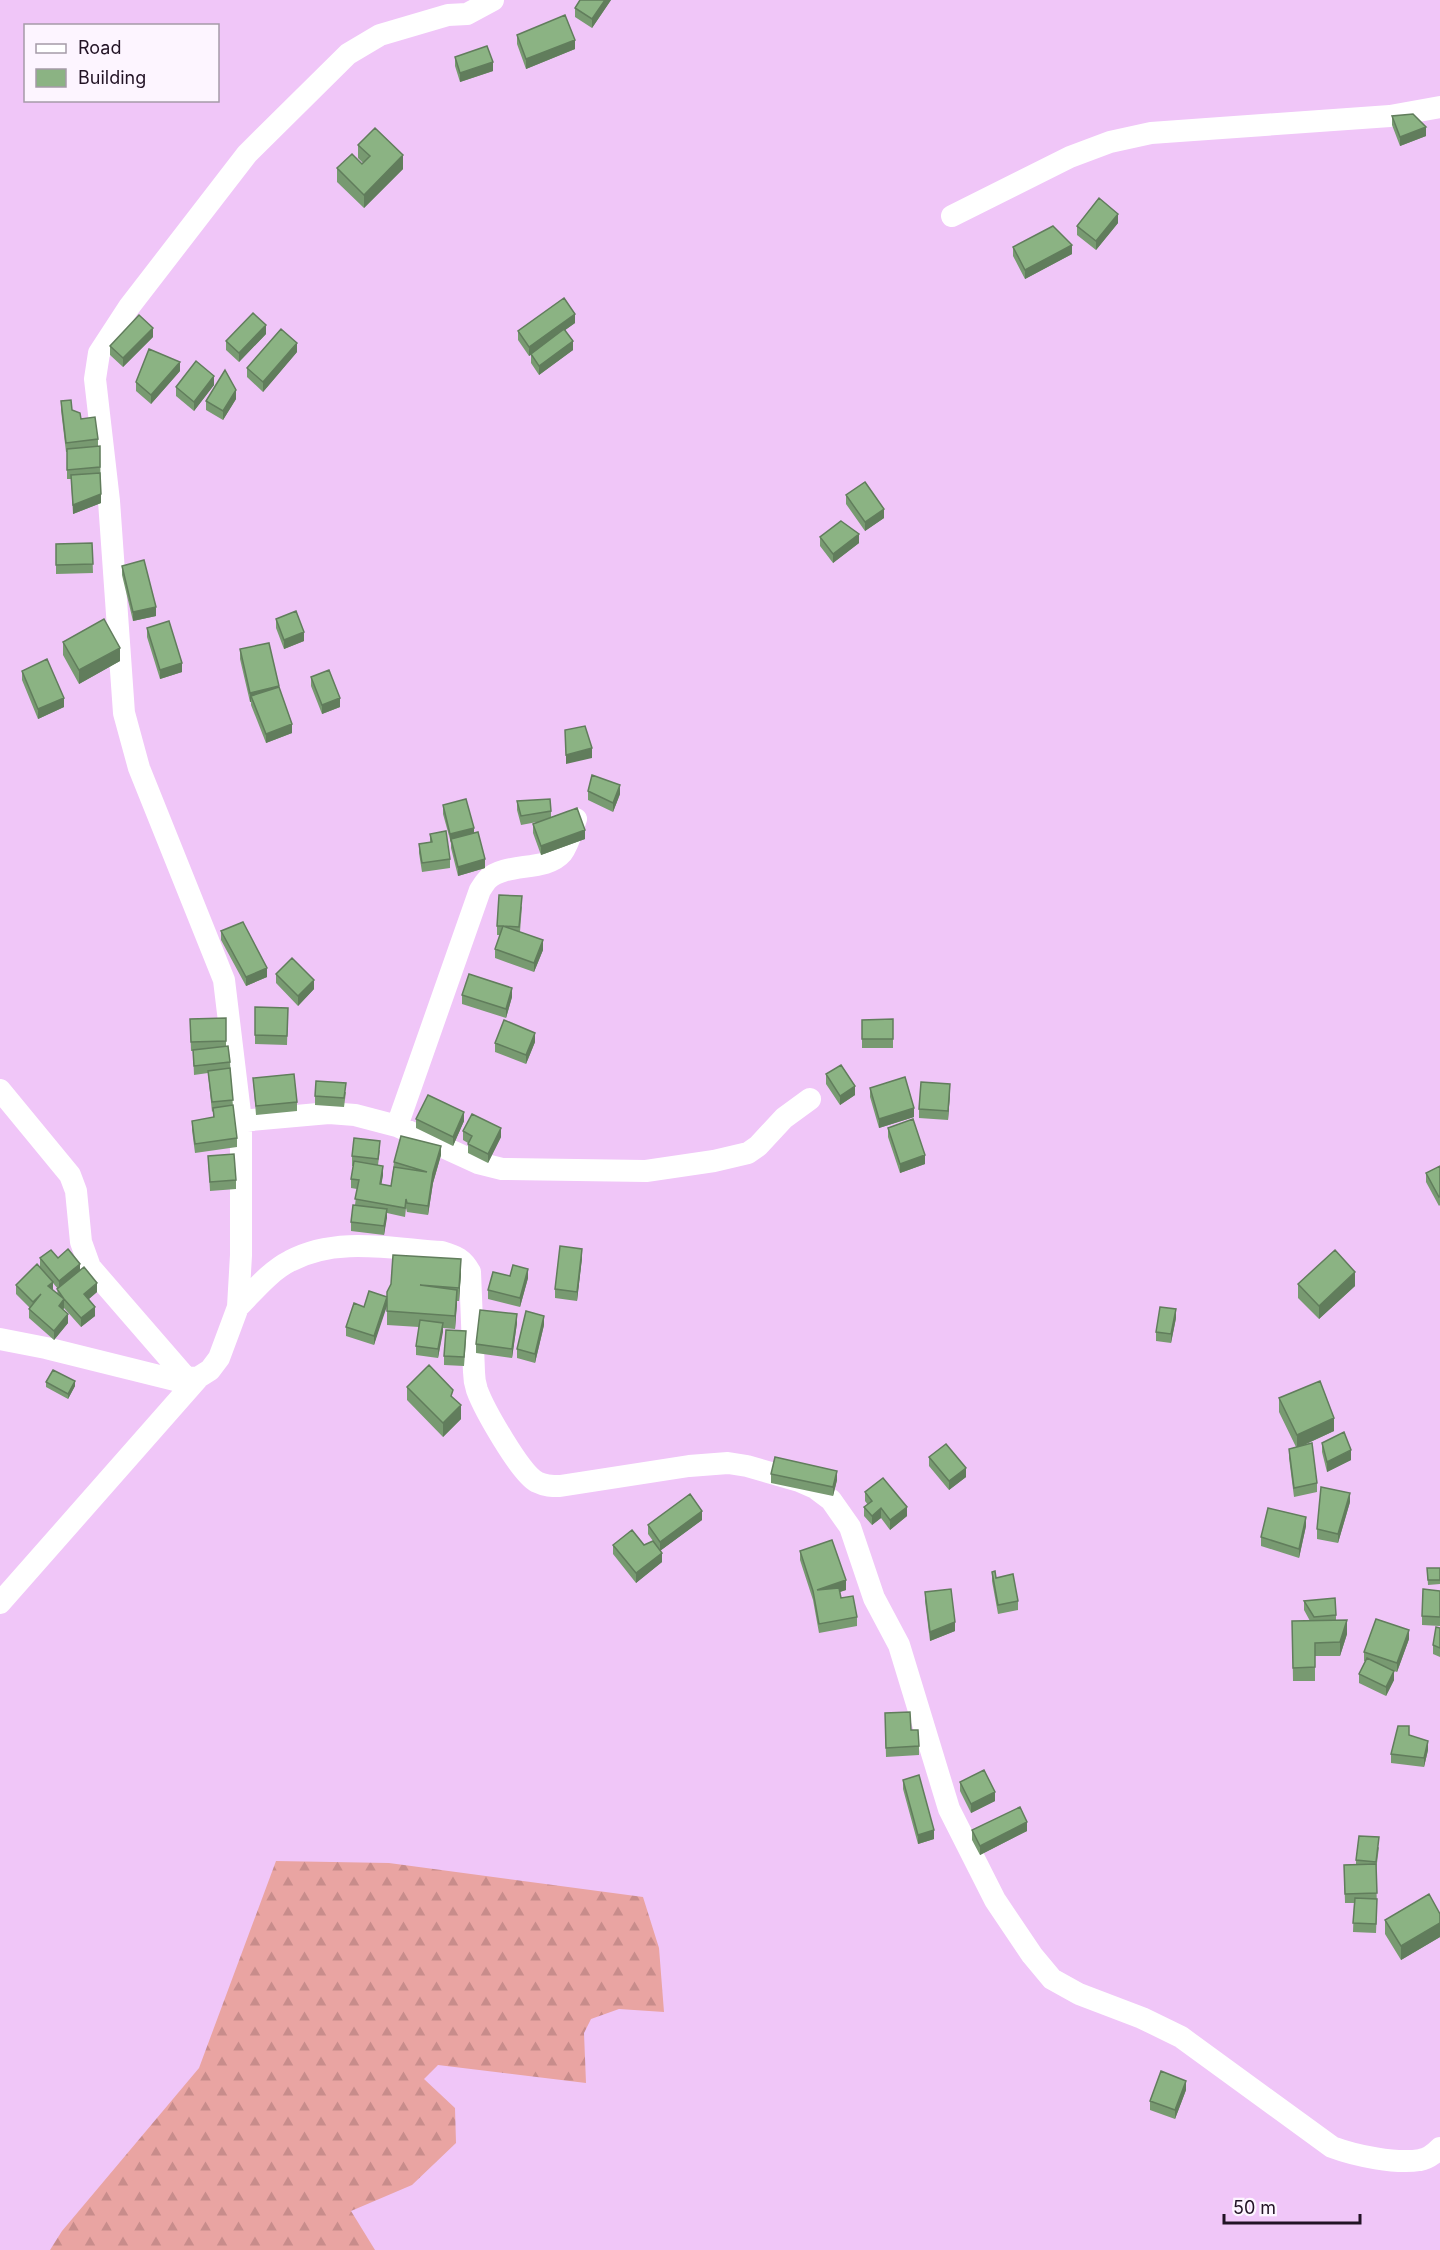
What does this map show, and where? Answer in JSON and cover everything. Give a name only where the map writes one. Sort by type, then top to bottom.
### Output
[{"type":"street","points":[[0,1603],[193,1379],[210,1370],[219,1358],[238,1307],[241,1255],[241,1121],[224,980],[139,768],[124,713],[109,501],[96,379],[99,353],[129,307],[247,154],[348,54],[380,35],[448,15],[467,14],[493,0]]},
{"type":"street","points":[[952,216],[1070,157],[1110,142],[1151,133],[1390,116],[1440,107]]},
{"type":"street","points":[[397,1126],[480,891],[488,879],[502,872],[552,861],[561,854],[577,817]]},
{"type":"street","points":[[0,1090],[70,1175],[76,1191],[81,1242],[90,1267],[193,1379]]},
{"type":"street","points":[[241,1121],[328,1113],[355,1115],[397,1126],[478,1163],[502,1169],[522,1171],[646,1170],[714,1161],[748,1153],[758,1146],[784,1118],[810,1099]]},
{"type":"street","points":[[238,1307],[268,1277],[290,1261],[313,1252],[343,1246],[442,1252],[456,1256],[465,1262],[470,1272],[476,1388],[518,1462],[535,1482],[545,1486],[560,1486],[689,1466],[728,1463],[758,1469],[815,1488],[831,1500],[850,1527],[874,1598],[899,1645],[949,1809],[995,1900],[1032,1955],[1052,1979],[1079,1994],[1142,2018],[1181,2037],[1332,2147],[1350,2153],[1402,2161],[1422,2160],[1440,2148]]},
{"type":"street","points":[[0,1339],[175,1380],[193,1379]]},
{"type":"green space","points":[[276,1861],[389,1863],[643,1897],[659,1948],[664,2012],[619,2009],[591,2019],[584,2033],[586,2083],[438,2065],[424,2079],[455,2108],[456,2143],[412,2185],[351,2211],[375,2250],[50,2250],[62,2231],[199,2068]]},
{"type":"building","points":[[580,0],[605,0],[592,19],[575,8]]},
{"type":"building","points":[[565,15],[575,40],[526,59],[517,35]]},
{"type":"building","points":[[487,46],[493,62],[460,73],[455,57]]},
{"type":"building","points":[[1413,114],[1426,127],[1400,137],[1392,116]]},
{"type":"building","points":[[375,128],[403,155],[364,195],[337,168],[352,154],[362,164],[370,156],[358,145]]},
{"type":"building","points":[[1099,198],[1118,214],[1096,241],[1077,226]]},
{"type":"building","points":[[1053,226],[1072,245],[1025,270],[1013,247]]},
{"type":"building","points":[[564,298],[575,314],[529,347],[518,331]]},
{"type":"building","points":[[253,313],[266,325],[239,353],[226,341]]},
{"type":"building","points":[[139,315],[153,328],[123,358],[110,346]]},
{"type":"building","points":[[281,329],[297,343],[263,382],[247,368]]},
{"type":"building","points":[[564,329],[573,341],[539,366],[531,354]]},
{"type":"building","points":[[149,349],[180,362],[151,395],[136,382]]},
{"type":"building","points":[[196,361],[214,376],[194,402],[176,387]]},
{"type":"building","points":[[225,370],[236,390],[223,411],[206,401]]},
{"type":"building","points":[[71,400],[72,410],[80,413],[81,419],[95,417],[98,439],[66,443],[61,401]]},
{"type":"building","points":[[100,446],[100,467],[67,470],[67,449]]},
{"type":"building","points":[[100,473],[101,494],[73,505],[71,475]]},
{"type":"building","points":[[865,482],[884,509],[865,522],[846,495]]},
{"type":"building","points":[[841,521],[859,534],[833,554],[820,537]]},
{"type":"building","points":[[92,543],[93,564],[56,565],[56,544]]},
{"type":"building","points":[[144,560],[156,607],[133,612],[122,566]]},
{"type":"building","points":[[296,611],[304,632],[284,640],[276,619]]},
{"type":"building","points":[[104,619],[120,648],[79,670],[63,642]]},
{"type":"building","points":[[169,621],[182,663],[160,670],[147,628]]},
{"type":"building","points":[[269,643],[279,686],[250,693],[240,649]]},
{"type":"building","points":[[47,659],[64,698],[38,709],[22,671]]},
{"type":"building","points":[[329,670],[340,698],[322,705],[311,677]]},
{"type":"building","points":[[279,687],[292,724],[266,734],[251,696]]},
{"type":"building","points":[[585,726],[592,748],[566,755],[565,730]]},
{"type":"building","points":[[592,775],[620,785],[613,803],[588,791]]},
{"type":"building","points":[[466,799],[474,828],[450,834],[443,805]]},
{"type":"building","points":[[550,799],[551,811],[521,816],[517,801]]},
{"type":"building","points":[[577,808],[585,830],[541,846],[533,824]]},
{"type":"building","points":[[446,831],[450,859],[422,863],[419,844],[432,842],[430,834]]},
{"type":"building","points":[[478,832],[485,859],[458,867],[451,839]]},
{"type":"building","points":[[499,895],[522,896],[519,927],[497,926]]},
{"type":"building","points":[[243,922],[267,968],[246,977],[221,931]]},
{"type":"building","points":[[503,926],[543,940],[534,963],[495,949]]},
{"type":"building","points":[[292,958],[314,980],[298,996],[276,974]]},
{"type":"building","points":[[469,974],[512,988],[506,1009],[462,995]]},
{"type":"building","points":[[255,1007],[288,1008],[287,1036],[255,1035]]},
{"type":"building","points":[[226,1018],[226,1041],[191,1042],[190,1019]]},
{"type":"building","points":[[893,1019],[893,1039],[862,1039],[862,1020]]},
{"type":"building","points":[[504,1020],[535,1033],[526,1055],[495,1043]]},
{"type":"building","points":[[228,1046],[230,1062],[194,1066],[193,1050]]},
{"type":"building","points":[[841,1065],[855,1086],[840,1096],[826,1074]]},
{"type":"building","points":[[230,1068],[233,1100],[212,1102],[208,1071]]},
{"type":"building","points":[[294,1074],[297,1102],[256,1106],[253,1078]]},
{"type":"building","points":[[905,1077],[914,1108],[879,1119],[870,1088]]},
{"type":"building","points":[[316,1081],[346,1083],[344,1098],[315,1096]]},
{"type":"building","points":[[921,1082],[950,1084],[948,1111],[919,1109]]},
{"type":"building","points":[[428,1095],[464,1112],[453,1137],[416,1119]]},
{"type":"building","points":[[233,1105],[237,1138],[195,1144],[192,1121],[214,1117],[213,1108]]},
{"type":"building","points":[[472,1114],[501,1128],[488,1154],[468,1144],[472,1136],[463,1131]]},
{"type":"building","points":[[913,1119],[925,1155],[900,1164],[888,1128]]},
{"type":"building","points":[[401,1136],[441,1146],[433,1173],[428,1206],[407,1203],[406,1199],[405,1208],[355,1199],[359,1180],[351,1179],[354,1161],[383,1166],[380,1184],[391,1186],[394,1167],[427,1172],[394,1162]]},
{"type":"building","points":[[354,1138],[380,1141],[378,1159],[352,1156]]},
{"type":"building","points":[[234,1154],[236,1180],[210,1182],[208,1156]]},
{"type":"building","points":[[1440,1166],[1440,1196],[1439,1197],[1426,1173]]},
{"type":"building","points":[[353,1205],[387,1209],[384,1226],[351,1222]]},
{"type":"building","points":[[560,1246],[582,1249],[577,1292],[555,1289]]},
{"type":"building","points":[[68,1249],[80,1264],[59,1281],[40,1258],[51,1250],[58,1258]]},
{"type":"building","points":[[1335,1250],[1355,1272],[1319,1306],[1298,1284]]},
{"type":"building","points":[[393,1255],[461,1259],[459,1288],[420,1285],[457,1290],[455,1316],[387,1311],[387,1292],[391,1284]]},
{"type":"building","points":[[37,1264],[53,1282],[48,1286],[64,1299],[59,1306],[68,1314],[54,1331],[29,1309],[41,1294],[33,1302],[16,1285]]},
{"type":"building","points":[[513,1265],[528,1269],[520,1298],[488,1290],[493,1272],[510,1276]]},
{"type":"building","points":[[84,1267],[97,1283],[84,1294],[95,1307],[81,1318],[57,1289]]},
{"type":"building","points":[[369,1291],[387,1297],[374,1336],[346,1327],[354,1303],[364,1307]]},
{"type":"building","points":[[1160,1307],[1176,1309],[1171,1334],[1156,1332]]},
{"type":"building","points":[[480,1310],[517,1314],[512,1349],[476,1344]]},
{"type":"building","points":[[526,1311],[544,1316],[535,1354],[517,1349]]},
{"type":"building","points":[[420,1320],[443,1323],[438,1349],[416,1346]]},
{"type":"building","points":[[446,1330],[466,1331],[464,1357],[444,1356]]},
{"type":"building","points":[[429,1365],[453,1390],[451,1396],[461,1405],[443,1423],[407,1387]]},
{"type":"building","points":[[53,1370],[75,1381],[68,1394],[46,1382]]},
{"type":"building","points":[[1320,1381],[1334,1418],[1297,1435],[1279,1398]]},
{"type":"building","points":[[1344,1432],[1351,1450],[1327,1462],[1322,1443]]},
{"type":"building","points":[[1312,1443],[1317,1483],[1294,1488],[1289,1449]]},
{"type":"building","points":[[946,1444],[966,1468],[949,1481],[929,1457]]},
{"type":"building","points":[[775,1457],[837,1471],[833,1487],[771,1474]]},
{"type":"building","points":[[883,1478],[907,1507],[890,1520],[881,1508],[872,1516],[864,1507],[872,1501],[865,1492]]},
{"type":"building","points":[[1321,1487],[1350,1493],[1338,1534],[1317,1529]]},
{"type":"building","points":[[690,1494],[702,1511],[660,1542],[648,1525]]},
{"type":"building","points":[[1268,1508],[1306,1517],[1299,1549],[1261,1537]]},
{"type":"building","points":[[632,1530],[644,1545],[653,1541],[662,1553],[636,1573],[613,1545]]},
{"type":"building","points":[[832,1540],[846,1580],[817,1590],[839,1588],[841,1598],[853,1596],[857,1617],[819,1624],[813,1591],[800,1551]]},
{"type":"building","points":[[1427,1568],[1440,1568],[1440,1580],[1428,1580]]},
{"type":"building","points":[[995,1571],[996,1578],[1013,1574],[1018,1601],[998,1605],[992,1572]]},
{"type":"building","points":[[951,1589],[955,1622],[930,1632],[925,1592]]},
{"type":"building","points":[[1423,1589],[1440,1591],[1440,1617],[1422,1616]]},
{"type":"building","points":[[1335,1598],[1336,1615],[1314,1617],[1304,1601]]},
{"type":"building","points":[[1376,1619],[1409,1630],[1397,1663],[1364,1652]]},
{"type":"building","points":[[1347,1620],[1340,1642],[1315,1643],[1315,1667],[1293,1668],[1292,1621]]},
{"type":"building","points":[[1436,1627],[1440,1628],[1440,1648],[1433,1645]]},
{"type":"building","points":[[1367,1658],[1394,1671],[1386,1687],[1359,1674]]},
{"type":"building","points":[[910,1712],[911,1730],[918,1730],[919,1746],[886,1748],[885,1713]]},
{"type":"building","points":[[1398,1726],[1409,1726],[1409,1735],[1428,1741],[1424,1758],[1391,1754]]},
{"type":"building","points":[[984,1770],[995,1792],[971,1804],[960,1782]]},
{"type":"building","points":[[919,1775],[934,1830],[918,1835],[903,1780]]},
{"type":"building","points":[[1020,1807],[1027,1822],[980,1846],[972,1830]]},
{"type":"building","points":[[1359,1836],[1379,1837],[1376,1862],[1356,1860]]},
{"type":"building","points":[[1376,1864],[1377,1893],[1345,1894],[1344,1865]]},
{"type":"building","points":[[1429,1894],[1440,1914],[1440,1923],[1401,1946],[1385,1920]]},
{"type":"building","points":[[1355,1898],[1377,1899],[1376,1924],[1353,1923]]},
{"type":"building","points":[[1161,2071],[1186,2081],[1175,2110],[1150,2101]]}]
